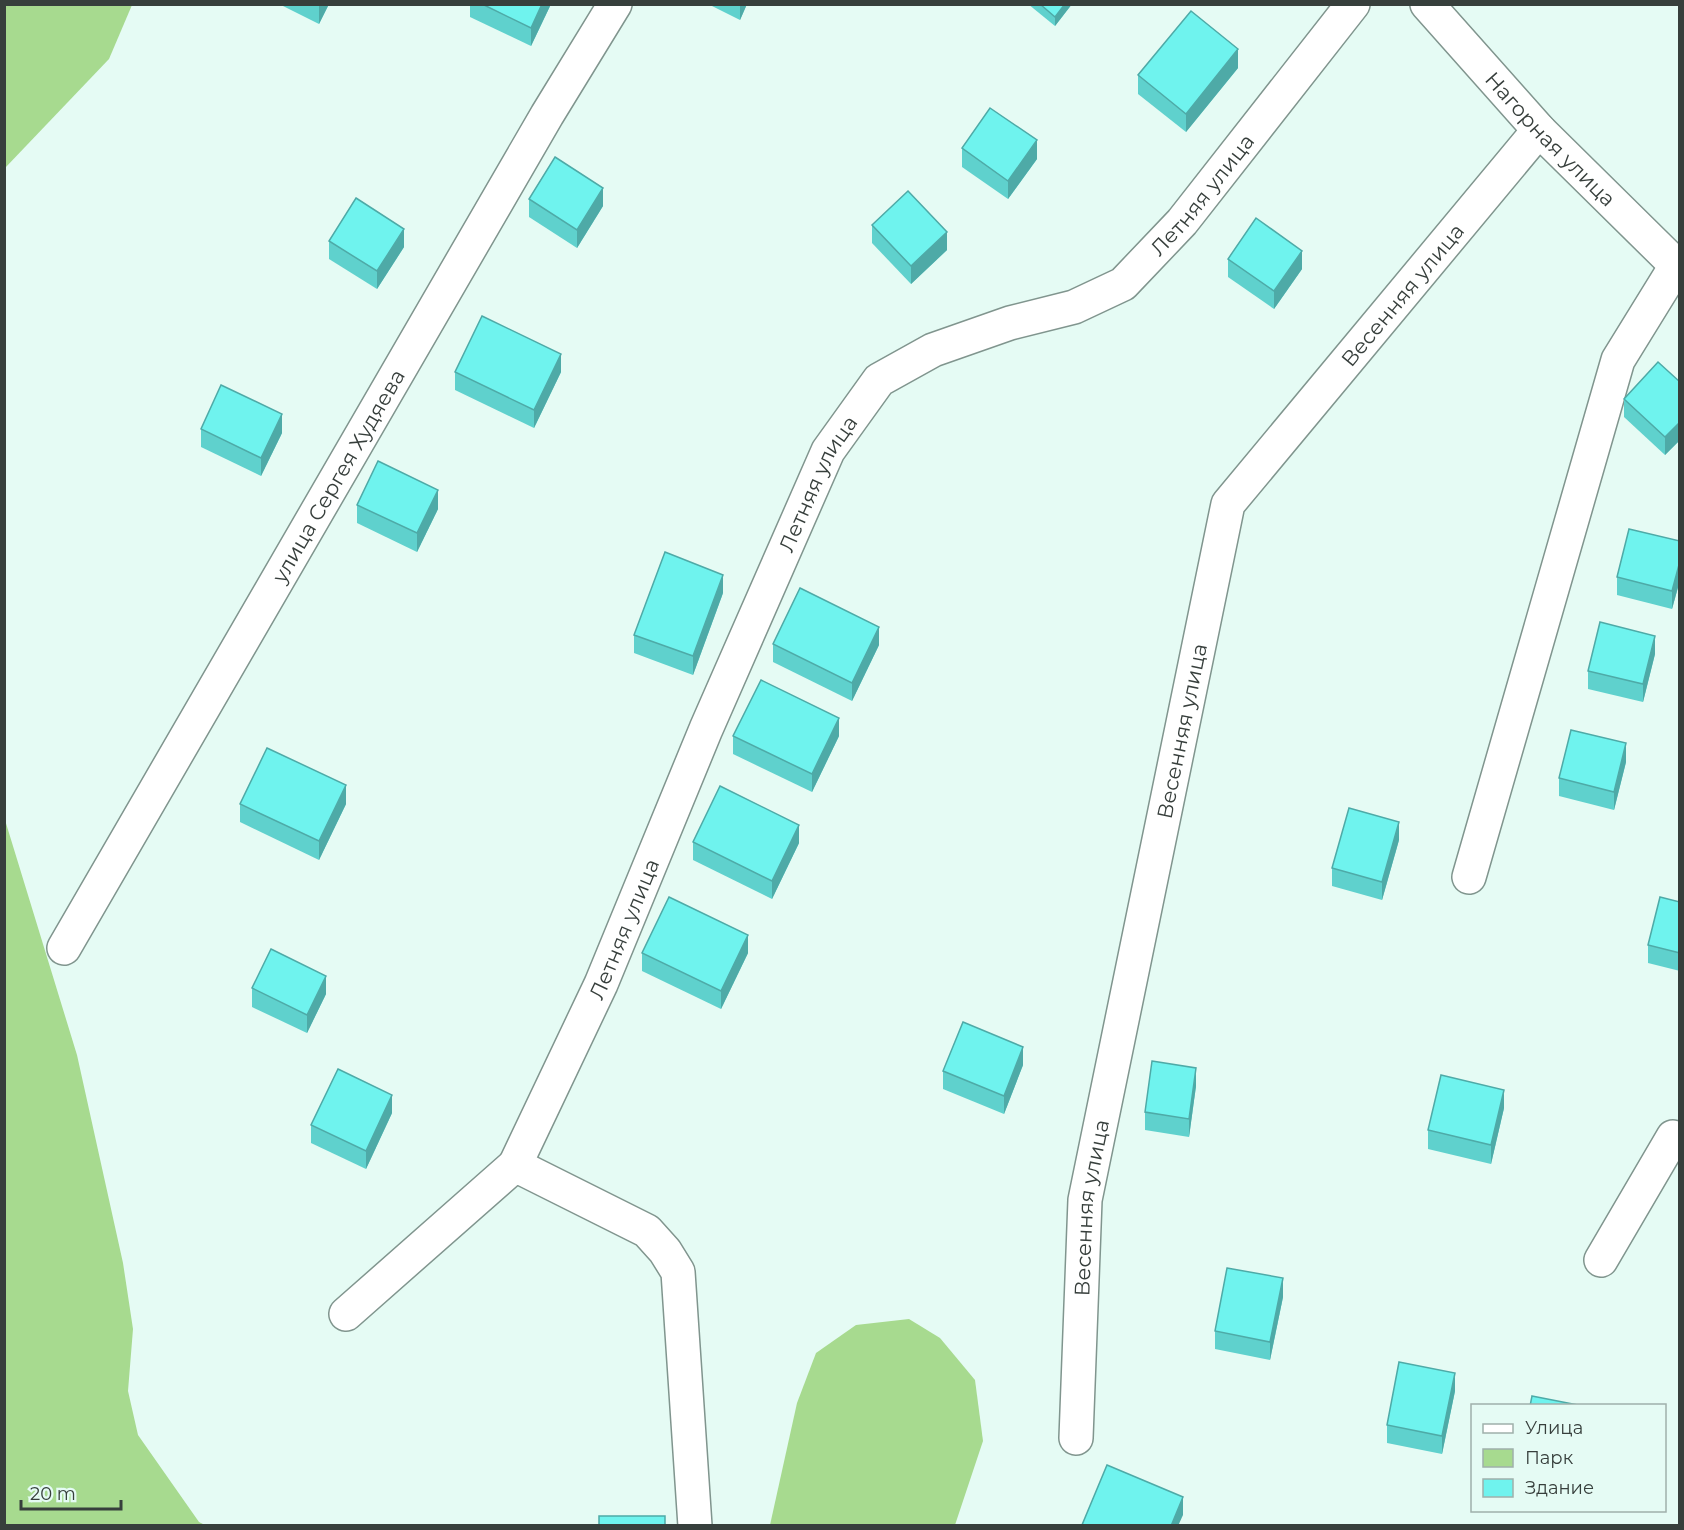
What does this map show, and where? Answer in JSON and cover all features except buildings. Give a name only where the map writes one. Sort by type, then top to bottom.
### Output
[{"type":"street","name":"улица Сергея Худяева","points":[[64,948],[542,125],[615,4]]},
{"type":"street","name":"Летняя улица","points":[[515,1165],[601,984],[706,729],[828,451],[879,380],[933,350],[1010,323],[1074,306],[1123,284],[1182,222],[1353,4]]},
{"type":"street","name":"Нагорная улица","points":[[1427,4],[1539,130],[1678,267]]},
{"type":"street","name":"Весенняя улица","points":[[1076,1438],[1085,1200],[1228,504],[1539,130]]},
{"type":"street","points":[[1469,877],[1618,360],[1678,267]]},
{"type":"street","points":[[1601,1260],[1673,1137],[1680,1138]]},
{"type":"street","points":[[346,1314],[515,1165],[647,1231],[665,1251],[678,1272],[695,1526]]},
{"type":"green space","points":[[5,4],[132,5],[109,59],[5,168]]},
{"type":"green space","points":[[5,820],[77,1055],[123,1263],[133,1329],[128,1391],[138,1435],[199,1522],[205,1525],[5,1525]]},
{"type":"green space","points":[[909,1319],[940,1338],[975,1380],[983,1441],[955,1525],[770,1525],[797,1403],[816,1353],[856,1325]]}]
